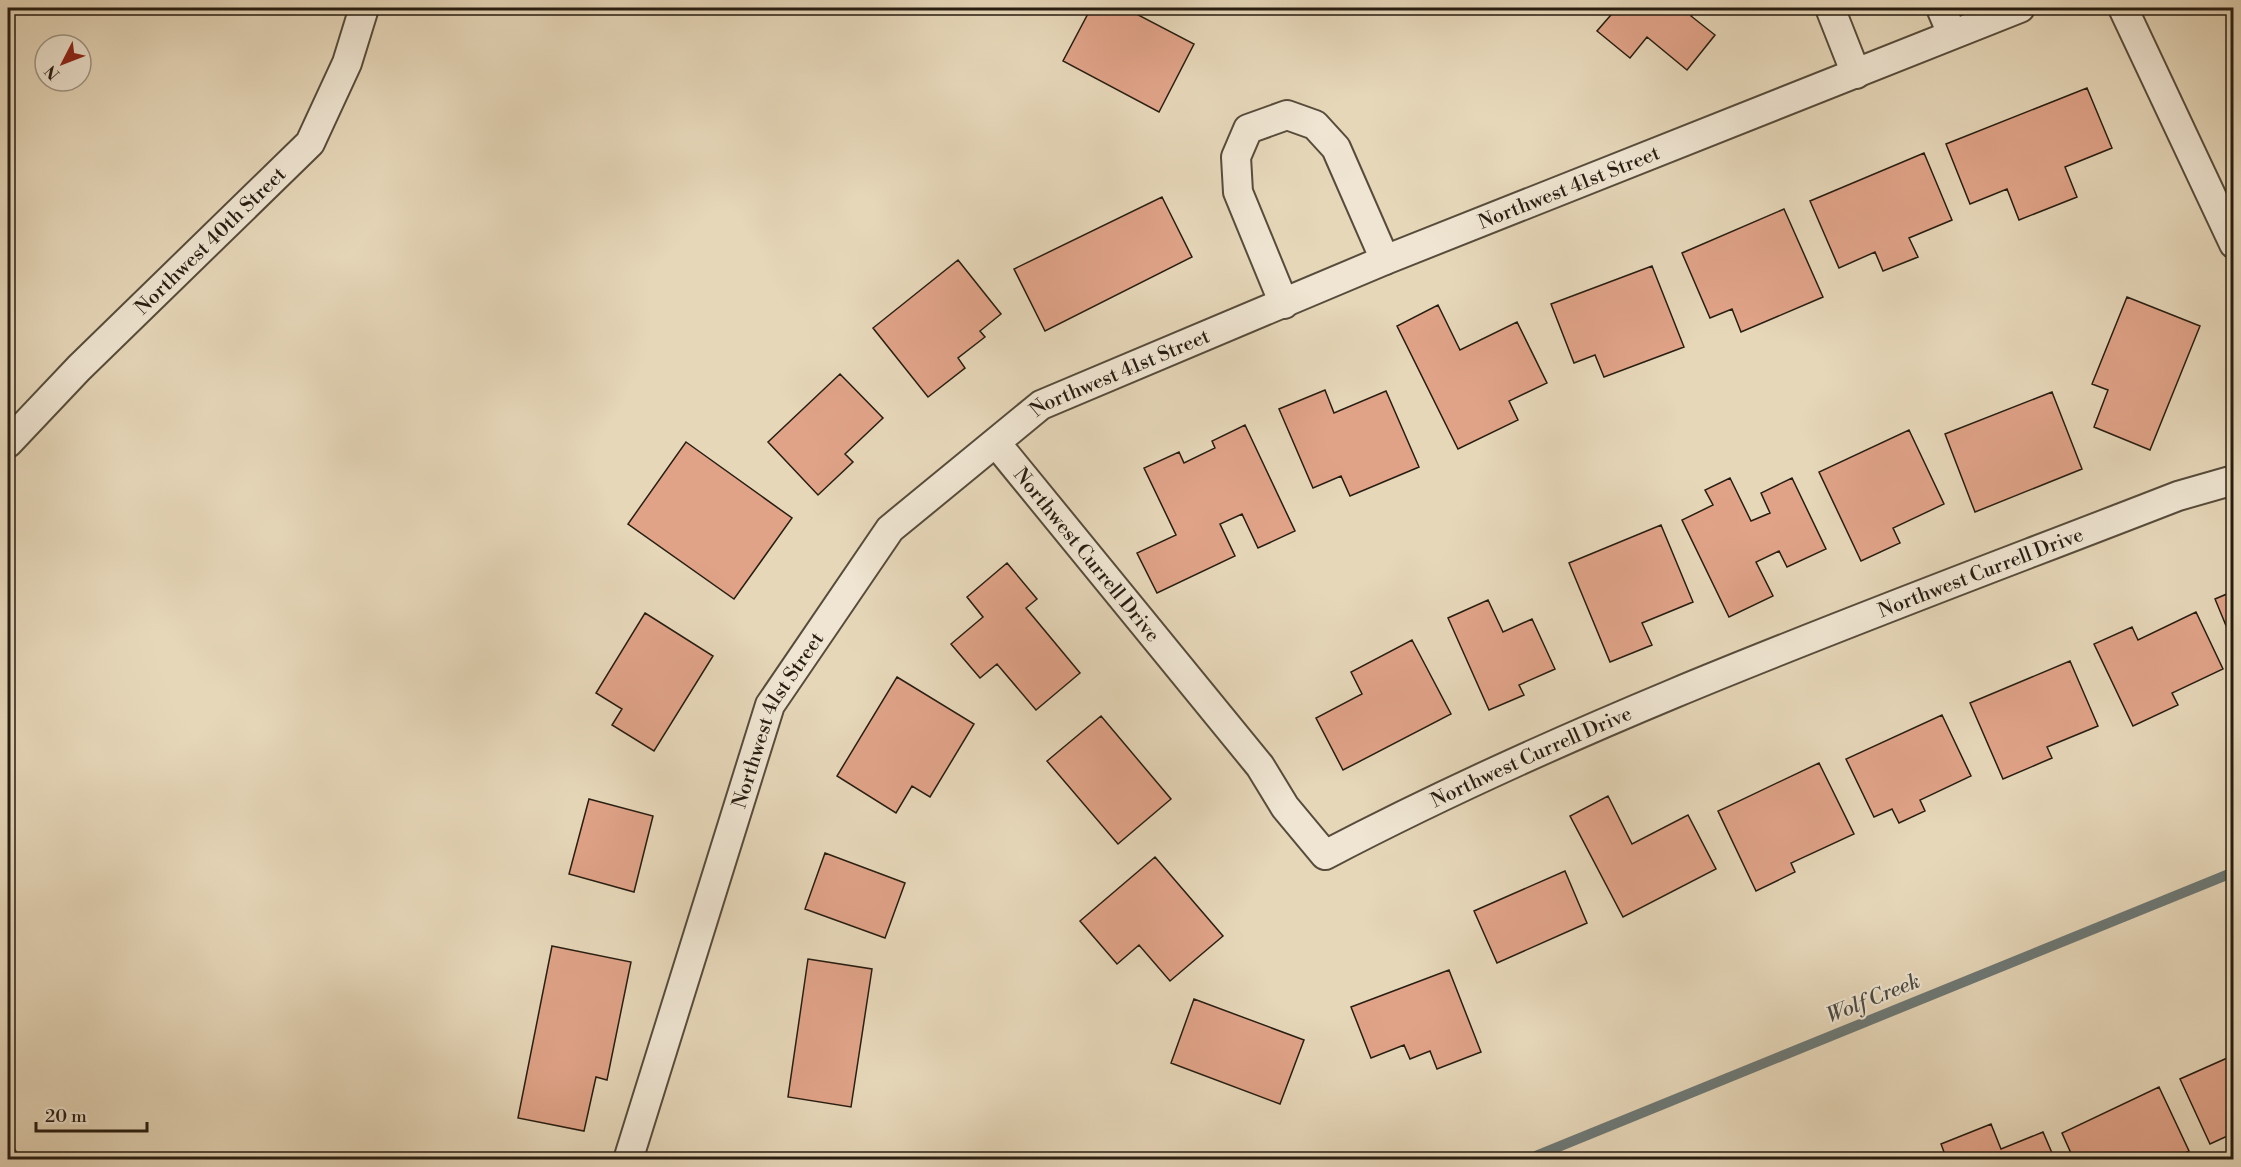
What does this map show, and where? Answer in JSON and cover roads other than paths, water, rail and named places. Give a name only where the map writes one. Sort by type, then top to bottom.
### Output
[{"type":"street","name":"Northwest 40th Street","points":[[8,442],[80,368],[310,143],[347,63],[364,8]]},
{"type":"street","points":[[1830,8],[1856,74]]},
{"type":"street","points":[[1941,8],[1952,34]]},
{"type":"street","name":"Northwest 41st Street","points":[[628,1160],[770,705],[890,529],[1041,405],[1385,260],[2020,8]]},
{"type":"street","points":[[2124,8],[2234,244]]},
{"type":"street","points":[[1284,304],[1238,192],[1236,157],[1248,129],[1287,115],[1315,125],[1336,148],[1385,260]]},
{"type":"street","name":"Northwest Currell Drive","points":[[996,443],[1260,766],[1285,807],[1325,855],[1402,815],[1662,697],[2178,496],[2234,480]]},
{"type":"lane","points":[[8,1154],[12,1160]]},
{"type":"waterway","name":"Wolf Creek","points":[[1526,1160],[2234,872]]}]
